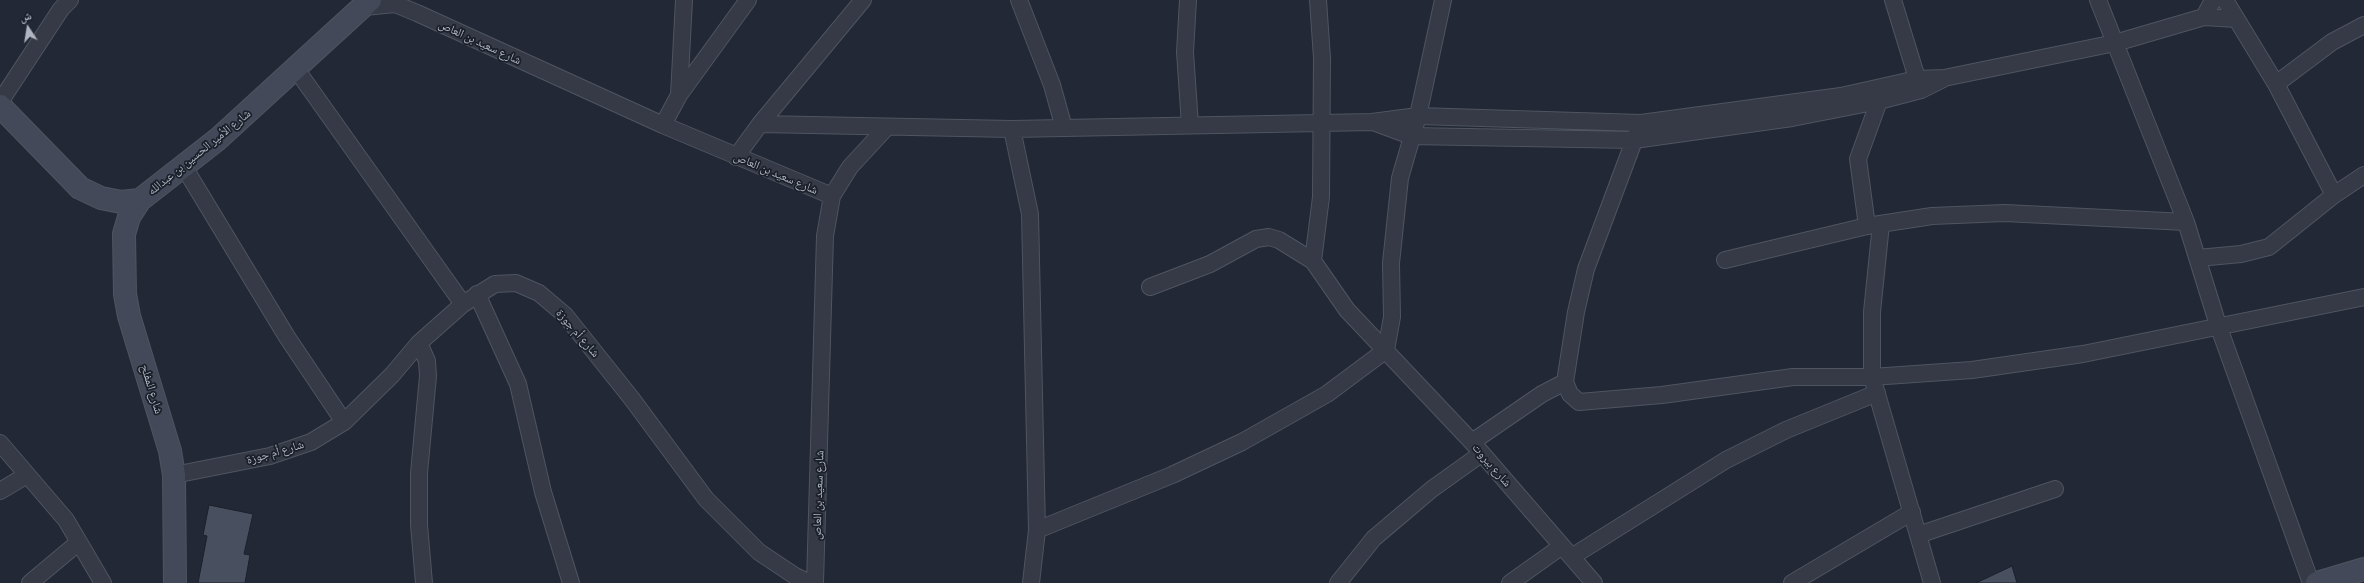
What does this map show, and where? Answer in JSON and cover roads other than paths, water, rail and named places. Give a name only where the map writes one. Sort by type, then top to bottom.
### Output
[{"type":"street","points":[[0,102],[61,9],[70,0]]},
{"type":"street","points":[[679,95],[684,0]]},
{"type":"street","points":[[663,125],[679,95],[748,0]]},
{"type":"street","points":[[736,157],[760,124],[863,0]]},
{"type":"street","points":[[1019,0],[1052,85],[1064,128]]},
{"type":"street","points":[[1188,0],[1185,52],[1190,125]]},
{"type":"street","points":[[1150,287],[1210,264],[1256,238],[1269,237],[1279,240],[1313,261],[1321,197],[1322,58],[1318,0]]},
{"type":"street","points":[[1037,530],[1172,474],[1242,442],[1327,394],[1386,350],[1392,317],[1391,263],[1400,178],[1418,116],[1443,0]]},
{"type":"street","points":[[1893,0],[1919,84]]},
{"type":"street","points":[[2098,0],[2186,222],[2218,325],[2311,583]]},
{"type":"street","points":[[2204,18],[2213,0]]},
{"type":"street","points":[[2225,0],[2276,84],[2334,195]]},
{"type":"street","name":"شارع الأمير الحسين بن عبدالله","points":[[0,106],[80,188],[101,198],[121,202],[140,200],[184,166],[296,70],[367,3]]},
{"type":"street","name":"شارع سعيد بن العاص","points":[[367,3],[395,4],[418,13],[663,125],[736,157],[832,196],[825,236],[815,583]]},
{"type":"street","points":[[760,124],[1012,129],[1372,122],[1418,116],[1641,123],[1919,84],[2115,43],[2204,18],[2236,19]]},
{"type":"street","points":[[2276,84],[2332,42],[2364,25]]},
{"type":"street","points":[[296,70],[463,304]]},
{"type":"street","points":[[1372,122],[1411,136],[1634,140],[1792,118],[1879,101],[1919,84]]},
{"type":"street","points":[[1879,101],[1858,159],[1874,225],[1872,377],[1932,583]]},
{"type":"street","points":[[1641,123],[1586,269],[1576,312],[1565,382],[1570,394],[1580,402],[1662,395],[1793,377],[1872,377],[1935,374],[2033,362],[2143,343],[2218,325],[2364,297]]},
{"type":"street","points":[[832,196],[850,167],[887,127]]},
{"type":"street","points":[[1012,129],[1030,214],[1037,530],[1031,583]]},
{"type":"street","points":[[184,166],[287,337],[344,422]]},
{"type":"street","points":[[2198,258],[2241,254],[2269,247],[2334,195],[2364,175]]},
{"type":"street","name":"شارع المفلح","points":[[140,200],[129,217],[124,234],[125,294],[129,316],[170,451],[174,475],[174,583]]},
{"type":"street","points":[[1725,260],[1874,225],[1932,216],[1991,214],[2186,222]]},
{"type":"street","name":"شارع بيروت","points":[[1313,261],[1347,310],[1476,448],[1594,583]]},
{"type":"street","name":"شارع أم جوزة","points":[[174,475],[270,456],[311,442],[344,422],[392,375],[419,343],[463,304],[494,284],[516,283],[539,292],[565,315],[632,399],[706,499],[759,552],[795,576],[810,583]]},
{"type":"street","points":[[477,294],[518,384],[543,492],[571,583]]},
{"type":"street","points":[[419,343],[426,361],[428,376],[419,474],[419,525],[424,583]]},
{"type":"street","points":[[1338,583],[1374,538],[1432,489],[1476,448],[1542,394],[1565,382]]},
{"type":"street","points":[[1510,583],[1726,460],[1793,427],[1877,393]]},
{"type":"street","points":[[0,443],[66,520],[103,583]]},
{"type":"street","points":[[0,491],[27,475]]},
{"type":"street","points":[[1918,535],[2055,489]]},
{"type":"street","points":[[1792,583],[1912,512]]},
{"type":"street","points":[[30,583],[79,542]]},
{"type":"street","points":[[2317,583],[2364,569]]}]
